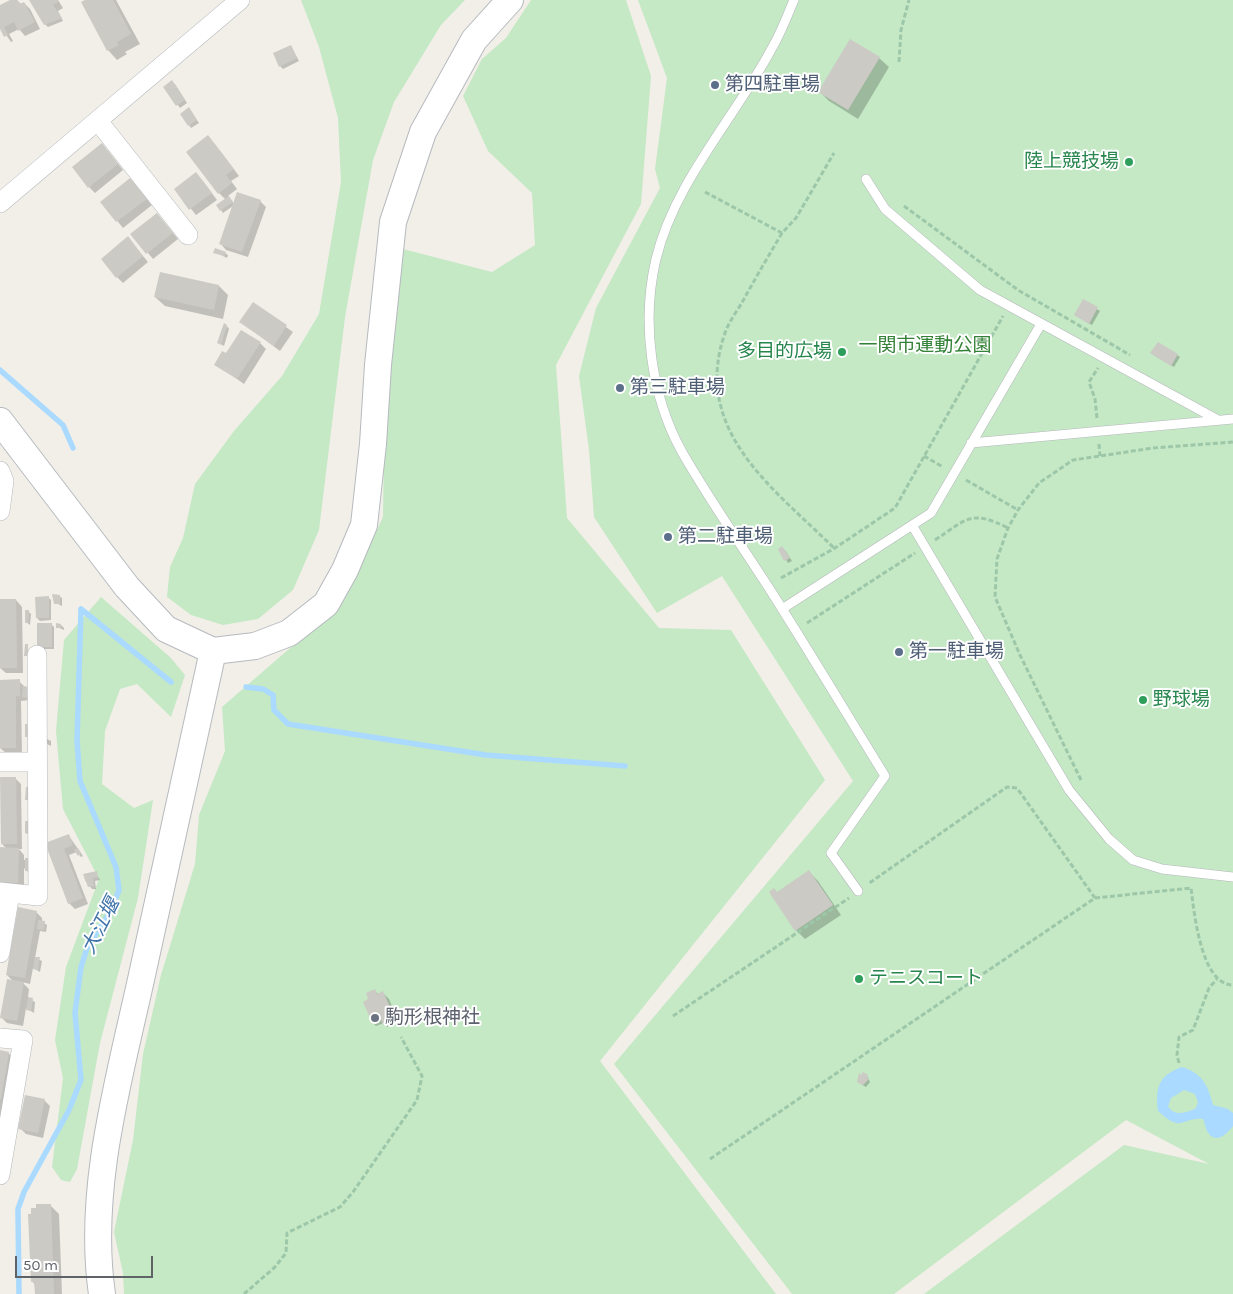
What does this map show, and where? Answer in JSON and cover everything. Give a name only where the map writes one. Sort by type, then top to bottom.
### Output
[{"type":"street","points":[[0,203],[240,0]]},
{"type":"street","points":[[1,424],[128,587],[166,630],[213,651],[255,646],[289,633],[326,604],[345,570],[364,525],[393,222],[422,132],[474,40],[510,0]]},
{"type":"street","points":[[98,121],[188,236]]},
{"type":"street","points":[[0,472],[4,480],[0,511]]},
{"type":"street","points":[[102,1294],[99,1278],[100,1192],[114,1100],[213,651]]},
{"type":"street","points":[[0,953],[5,893],[38,896],[37,656]]},
{"type":"street","points":[[0,762],[37,762]]},
{"type":"street","points":[[0,1038],[23,1040],[0,1175]]},
{"type":"lane","points":[[794,0],[773,48],[694,174],[671,218],[656,260],[650,312],[652,363],[664,406],[681,450],[796,630],[885,776],[831,853],[858,891]]},
{"type":"lane","points":[[866,179],[885,209],[980,290],[1218,420]]},
{"type":"lane","points":[[782,609],[931,513],[1041,324]]},
{"type":"lane","points":[[971,443],[1233,419]]},
{"type":"lane","points":[[912,525],[1068,790],[1109,839],[1132,860],[1162,869],[1233,877]]},
{"type":"path","points":[[899,62],[901,30],[909,0]]},
{"type":"path","points":[[834,153],[796,218],[782,233],[726,332],[716,369],[720,406],[733,440],[751,466],[834,548]]},
{"type":"path","points":[[705,192],[782,233]]},
{"type":"path","points":[[900,202],[1018,290],[1135,358]]},
{"type":"path","points":[[781,578],[834,548],[895,508],[1018,290]]},
{"type":"path","points":[[1100,456],[1095,399],[1089,382],[1111,344]]},
{"type":"path","points":[[1083,785],[1020,655],[995,596],[997,559],[1008,528],[1018,510],[1039,483],[1072,460],[1153,448],[1233,442]]},
{"type":"path","points":[[924,456],[1018,510]]},
{"type":"path","points":[[796,630],[969,517],[988,518],[1008,528]]},
{"type":"path","points":[[673,1016],[858,891],[1007,787],[1017,788],[1095,898]]},
{"type":"path","points":[[710,1159],[1095,898],[1191,888],[1198,938],[1216,979],[1226,985],[1233,986]]},
{"type":"path","points":[[1179,1063],[1177,1055],[1180,1037],[1193,1030],[1209,988],[1216,979]]},
{"type":"path","points":[[244,1294],[276,1267],[286,1253],[287,1233],[340,1207],[353,1192],[417,1100],[422,1076],[401,1038]]},
{"type":"green space","points":[[301,0],[465,0],[441,25],[394,102],[373,160],[345,317],[319,530],[293,590],[258,619],[223,625],[191,615],[167,597],[170,567],[183,538],[195,484],[234,431],[282,376],[319,314],[341,182],[338,118],[319,47]]},
{"type":"green space","points":[[531,0],[626,0],[651,76],[641,204],[556,365],[567,518],[659,628],[731,630],[825,780],[600,1061],[776,1294],[124,1294],[123,1273],[114,1232],[133,1140],[143,1054],[161,975],[195,864],[199,815],[225,751],[222,707],[304,636],[346,595],[383,517],[385,380],[399,248],[492,272],[535,245],[532,193],[488,151],[463,96],[482,59],[506,38]]},
{"type":"green space","name":"一関市運動公園","points":[[638,0],[1233,0],[1233,1294],[924,1294],[1124,1145],[1209,1164],[1126,1120],[894,1294],[792,1294],[614,1064],[853,781],[722,576],[657,613],[594,517],[589,450],[579,376],[596,308],[660,188],[655,169],[667,78]]},
{"type":"green space","points":[[101,597],[171,658],[185,675],[171,717],[137,684],[120,689],[105,731],[102,784],[134,808],[153,800],[138,898],[100,1043],[77,1169],[70,1182],[61,1180],[52,1167],[63,1078],[55,1040],[66,967],[99,879],[63,809],[56,731],[64,640]]},
{"type":"water","points":[[1182,1067],[1195,1073],[1209,1091],[1213,1105],[1228,1109],[1233,1113],[1233,1126],[1227,1133],[1217,1138],[1213,1137],[1206,1130],[1203,1119],[1177,1123],[1172,1122],[1158,1111],[1157,1095],[1160,1083],[1174,1070]],"holes":[[[1184,1090],[1195,1094],[1198,1102],[1196,1108],[1192,1110],[1177,1113],[1168,1106],[1171,1098]]]},
{"type":"building","points":[[10,0],[17,0],[20,4],[24,2],[35,22],[18,31],[14,22],[4,27],[8,35],[4,37],[0,29],[0,5]]},
{"type":"building","points":[[29,0],[57,0],[58,2],[53,5],[62,18],[44,25]]},
{"type":"building","points":[[85,0],[113,0],[131,34],[117,42],[119,45],[107,51],[81,2]]},
{"type":"building","points":[[850,39],[880,57],[848,110],[818,92]]},
{"type":"building","points":[[291,45],[297,58],[279,67],[273,53]]},
{"type":"building","points":[[172,80],[185,100],[176,106],[163,87]]},
{"type":"building","points":[[189,107],[197,120],[188,126],[180,114]]},
{"type":"building","points":[[208,135],[234,169],[226,175],[232,183],[218,194],[186,152]]},
{"type":"building","points":[[102,143],[118,164],[88,188],[72,167]]},
{"type":"building","points":[[196,172],[212,193],[189,210],[174,189]]},
{"type":"building","points":[[130,178],[147,199],[116,222],[100,202]]},
{"type":"building","points":[[237,192],[261,200],[242,252],[219,244]]},
{"type":"building","points":[[229,196],[233,202],[220,211],[216,205]]},
{"type":"building","points":[[157,213],[173,233],[146,254],[130,234]]},
{"type":"building","points":[[128,236],[143,256],[116,278],[101,259]]},
{"type":"building","points":[[215,248],[226,252],[224,256],[213,253]]},
{"type":"building","points":[[160,272],[219,285],[214,310],[154,297]]},
{"type":"building","points":[[1083,299],[1098,307],[1089,324],[1074,315]]},
{"type":"building","points":[[253,302],[287,325],[274,346],[239,322]]},
{"type":"building","points":[[224,323],[227,325],[221,345],[217,343]]},
{"type":"building","points":[[241,330],[261,342],[237,379],[214,365],[222,351],[226,353]]},
{"type":"building","points":[[1158,342],[1178,354],[1171,366],[1150,353]]},
{"type":"building","points":[[782,546],[790,558],[784,561],[778,549]]},
{"type":"building","points":[[52,594],[60,595],[60,604],[54,604]]},
{"type":"building","points":[[49,596],[49,618],[36,618],[35,597]]},
{"type":"building","points":[[0,599],[16,599],[17,668],[0,668]]},
{"type":"building","points":[[25,610],[29,610],[28,623],[25,623]]},
{"type":"building","points":[[37,623],[52,623],[52,647],[37,647]]},
{"type":"building","points":[[56,623],[61,624],[61,628],[56,628]]},
{"type":"building","points":[[25,644],[28,644],[28,656],[24,656]]},
{"type":"building","points":[[20,679],[20,696],[16,696],[16,748],[0,748],[0,680]]},
{"type":"building","points":[[23,686],[29,687],[28,698],[22,697]]},
{"type":"building","points":[[25,724],[29,724],[29,737],[25,737]]},
{"type":"building","points":[[0,777],[16,777],[17,844],[1,844]]},
{"type":"building","points":[[26,787],[29,787],[29,800],[25,800]]},
{"type":"building","points":[[25,821],[29,821],[28,834],[25,833]]},
{"type":"building","points":[[69,834],[73,845],[64,849],[83,898],[68,904],[45,843]]},
{"type":"building","points":[[0,847],[19,848],[18,883],[0,882]]},
{"type":"building","points":[[78,848],[81,853],[78,856],[74,850]]},
{"type":"building","points":[[25,858],[29,858],[29,871],[25,871]]},
{"type":"building","points":[[809,870],[833,905],[795,931],[769,892],[774,888],[777,892]]},
{"type":"building","points":[[97,871],[98,877],[93,878],[94,886],[88,887],[83,874]]},
{"type":"building","points":[[18,907],[37,911],[25,978],[6,975]]},
{"type":"building","points":[[38,920],[45,921],[44,930],[37,929]]},
{"type":"building","points":[[35,957],[40,957],[38,970],[33,969]]},
{"type":"building","points":[[7,979],[24,982],[17,1021],[0,1018]]},
{"type":"building","points":[[375,989],[377,994],[383,991],[393,1014],[387,1017],[390,1022],[383,1025],[381,1020],[373,1024],[363,1002],[368,999],[366,993]]},
{"type":"building","points":[[28,997],[33,998],[31,1011],[26,1010]]},
{"type":"building","points":[[0,1050],[9,1052],[1,1099],[0,1099]]},
{"type":"building","points":[[863,1072],[868,1075],[867,1078],[869,1079],[863,1085],[857,1082],[859,1073],[861,1075]]},
{"type":"building","points":[[25,1095],[45,1099],[38,1133],[18,1129]]},
{"type":"building","points":[[36,1204],[51,1204],[54,1294],[35,1294],[34,1282],[31,1282],[28,1214],[31,1214],[31,1208],[36,1208]]},
{"type":"waterway","name":"大江堰","points":[[0,370],[63,425],[73,448]]},
{"type":"waterway","points":[[81,609],[171,682]]},
{"type":"waterway","name":"大江堰","points":[[19,1294],[18,1209],[24,1192],[69,1110],[81,1080],[75,1013],[81,967],[87,948],[111,911],[119,890],[116,867],[80,781],[77,741],[81,609]]},
{"type":"waterway","points":[[246,687],[263,689],[273,695],[274,710],[288,724],[486,755],[625,766]]},
{"type":"place","name":"第四駐車場","points":[[715,85]]},
{"type":"place","name":"陸上競技場","points":[[1129,162]]},
{"type":"place","name":"多目的広場","points":[[842,352]]},
{"type":"place","name":"第三駐車場","points":[[620,388]]},
{"type":"place","name":"第二駐車場","points":[[668,537]]},
{"type":"place","name":"第一駐車場","points":[[899,652]]},
{"type":"place","name":"野球場","points":[[1143,700]]},
{"type":"place","name":"テニスコート","points":[[859,979]]},
{"type":"place","name":"駒形根神社","points":[[375,1018]]}]
